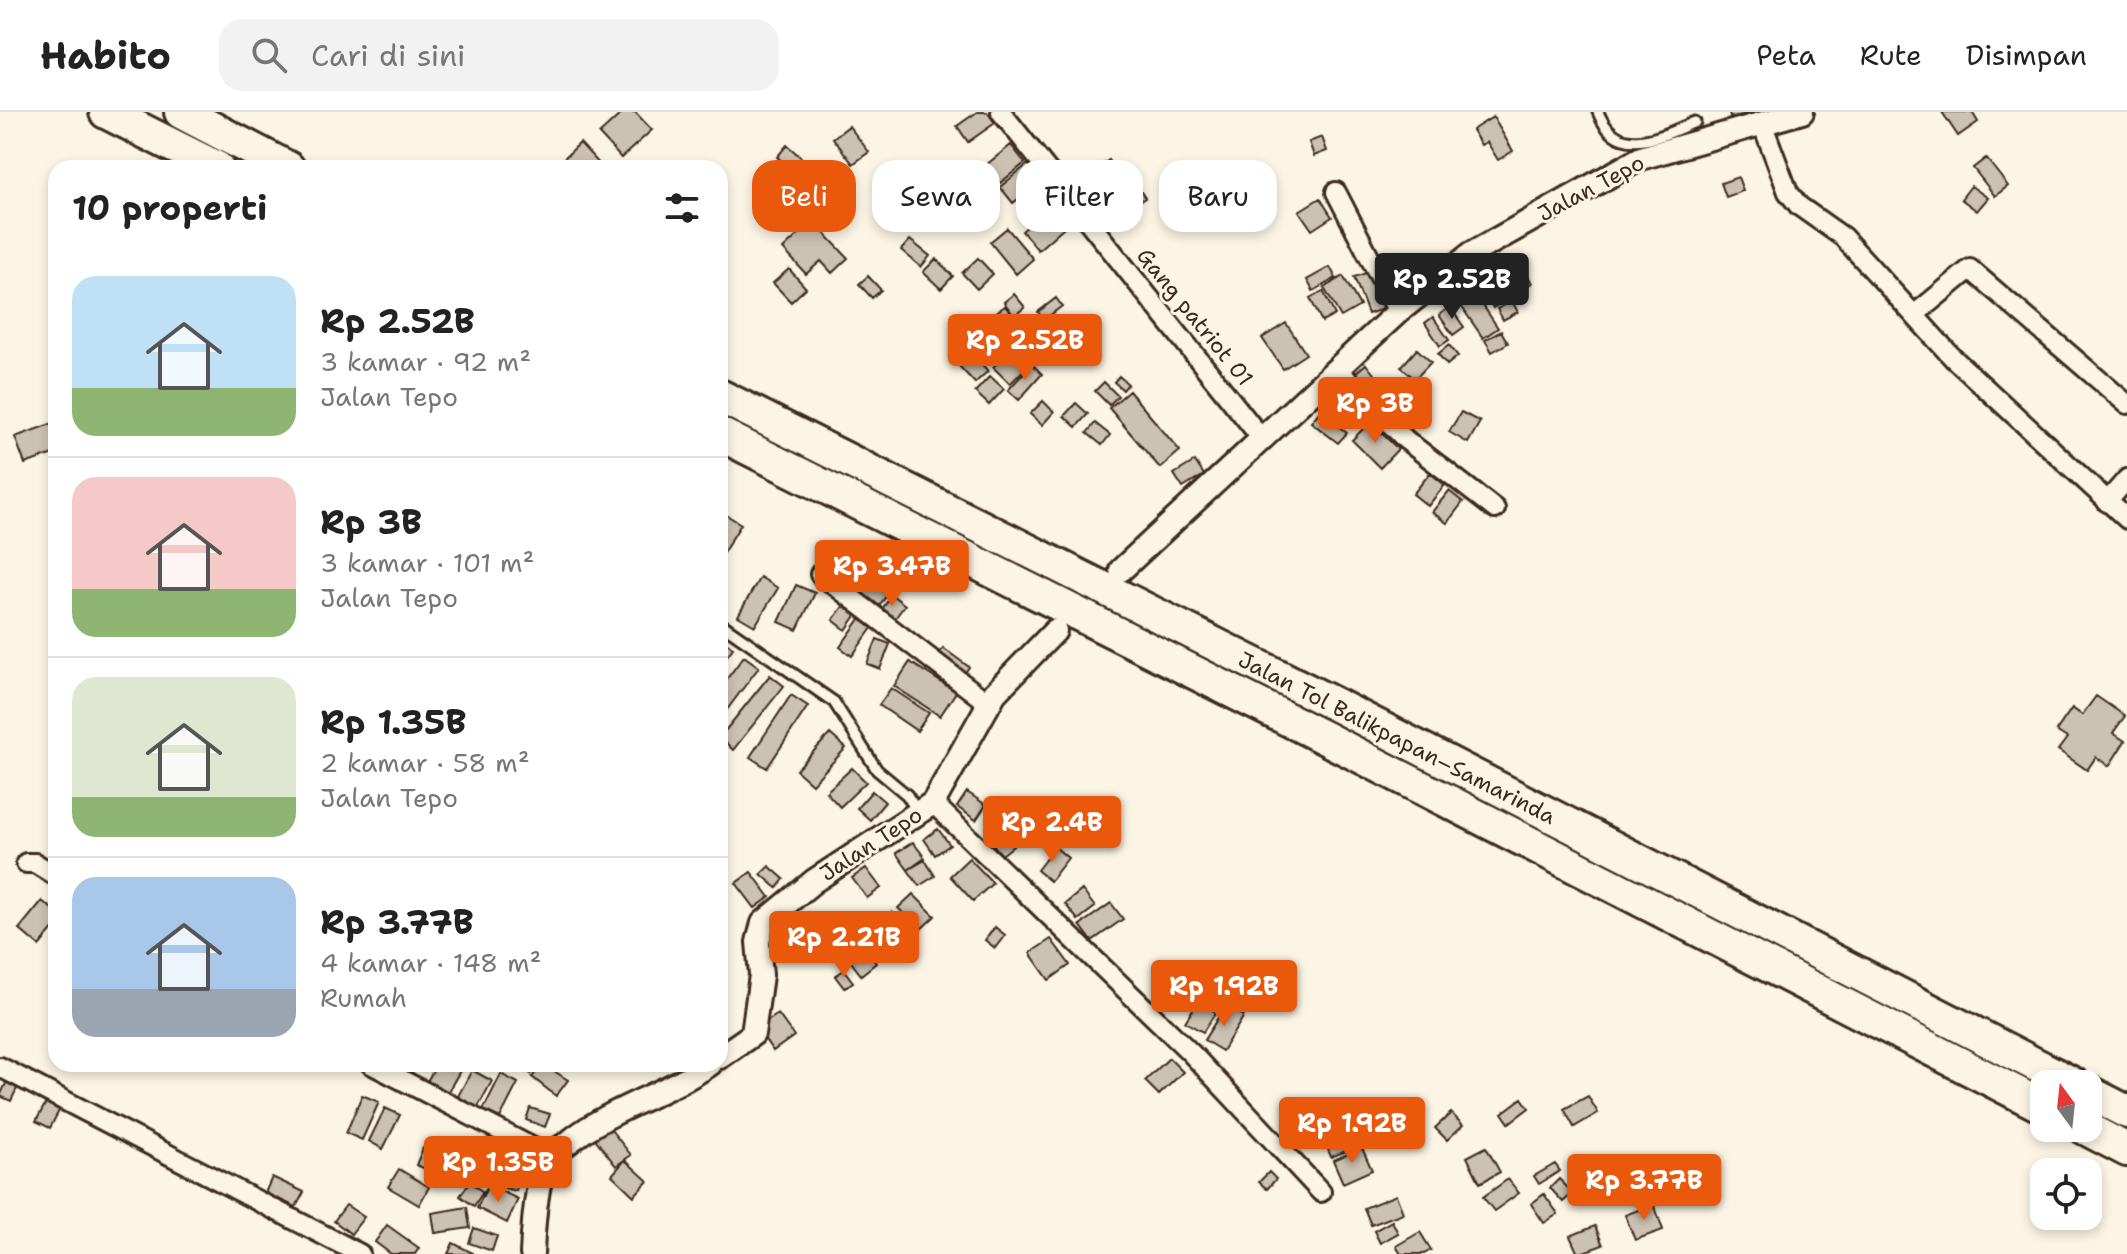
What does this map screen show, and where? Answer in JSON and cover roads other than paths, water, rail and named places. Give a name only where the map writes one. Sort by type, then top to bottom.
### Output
[{"type":"highway","points":[[106,112],[201,160]]},
{"type":"highway","points":[[181,112],[273,160]]},
{"type":"highway","name":"Jalan Tol Balikpapan–Samarinda","points":[[728,400],[1340,707],[2046,1070]]},
{"type":"highway","name":"Jalan Tol Balikpapan–Samarinda","points":[[728,438],[1339,745],[2030,1100]]},
{"type":"highway","points":[[2102,1099],[2127,1112]]},
{"type":"highway","points":[[2102,1137],[2127,1150]]},
{"type":"street","name":"Gang patriot 01","points":[[1001,112],[1262,439]]},
{"type":"street","name":"Jalan Tepo","points":[[1121,570],[1339,371],[1398,312],[1471,254],[1696,124],[1782,116]]},
{"type":"street","points":[[1782,116],[1788,192],[1799,206],[1843,237],[1954,359],[2127,519]]},
{"type":"street","points":[[1336,192],[1398,312]]},
{"type":"street","points":[[1914,315],[1970,269],[2127,404]]},
{"type":"street","points":[[1339,371],[1406,440],[1495,509]]},
{"type":"street","points":[[2107,502],[2127,479]]},
{"type":"street","points":[[820,574],[988,703]]},
{"type":"street","name":"Jalan Tepo","points":[[728,1051],[753,1034],[761,975],[758,942],[763,923],[814,881],[926,808],[988,703],[1055,631]]},
{"type":"street","points":[[926,808],[1191,1053],[1321,1192]]},
{"type":"street","points":[[26,863],[35,863],[48,871]]},
{"type":"street","points":[[0,1067],[360,1254]]},
{"type":"street","points":[[386,1072],[549,1156]]},
{"type":"street","points":[[532,1254],[537,1205],[549,1156],[588,1126],[629,1103],[698,1072]]},
{"type":"lane","points":[[1598,112],[1609,132],[1621,141],[1636,143],[1696,124]]},
{"type":"lane","points":[[728,629],[834,702],[877,770],[926,808]]}]
